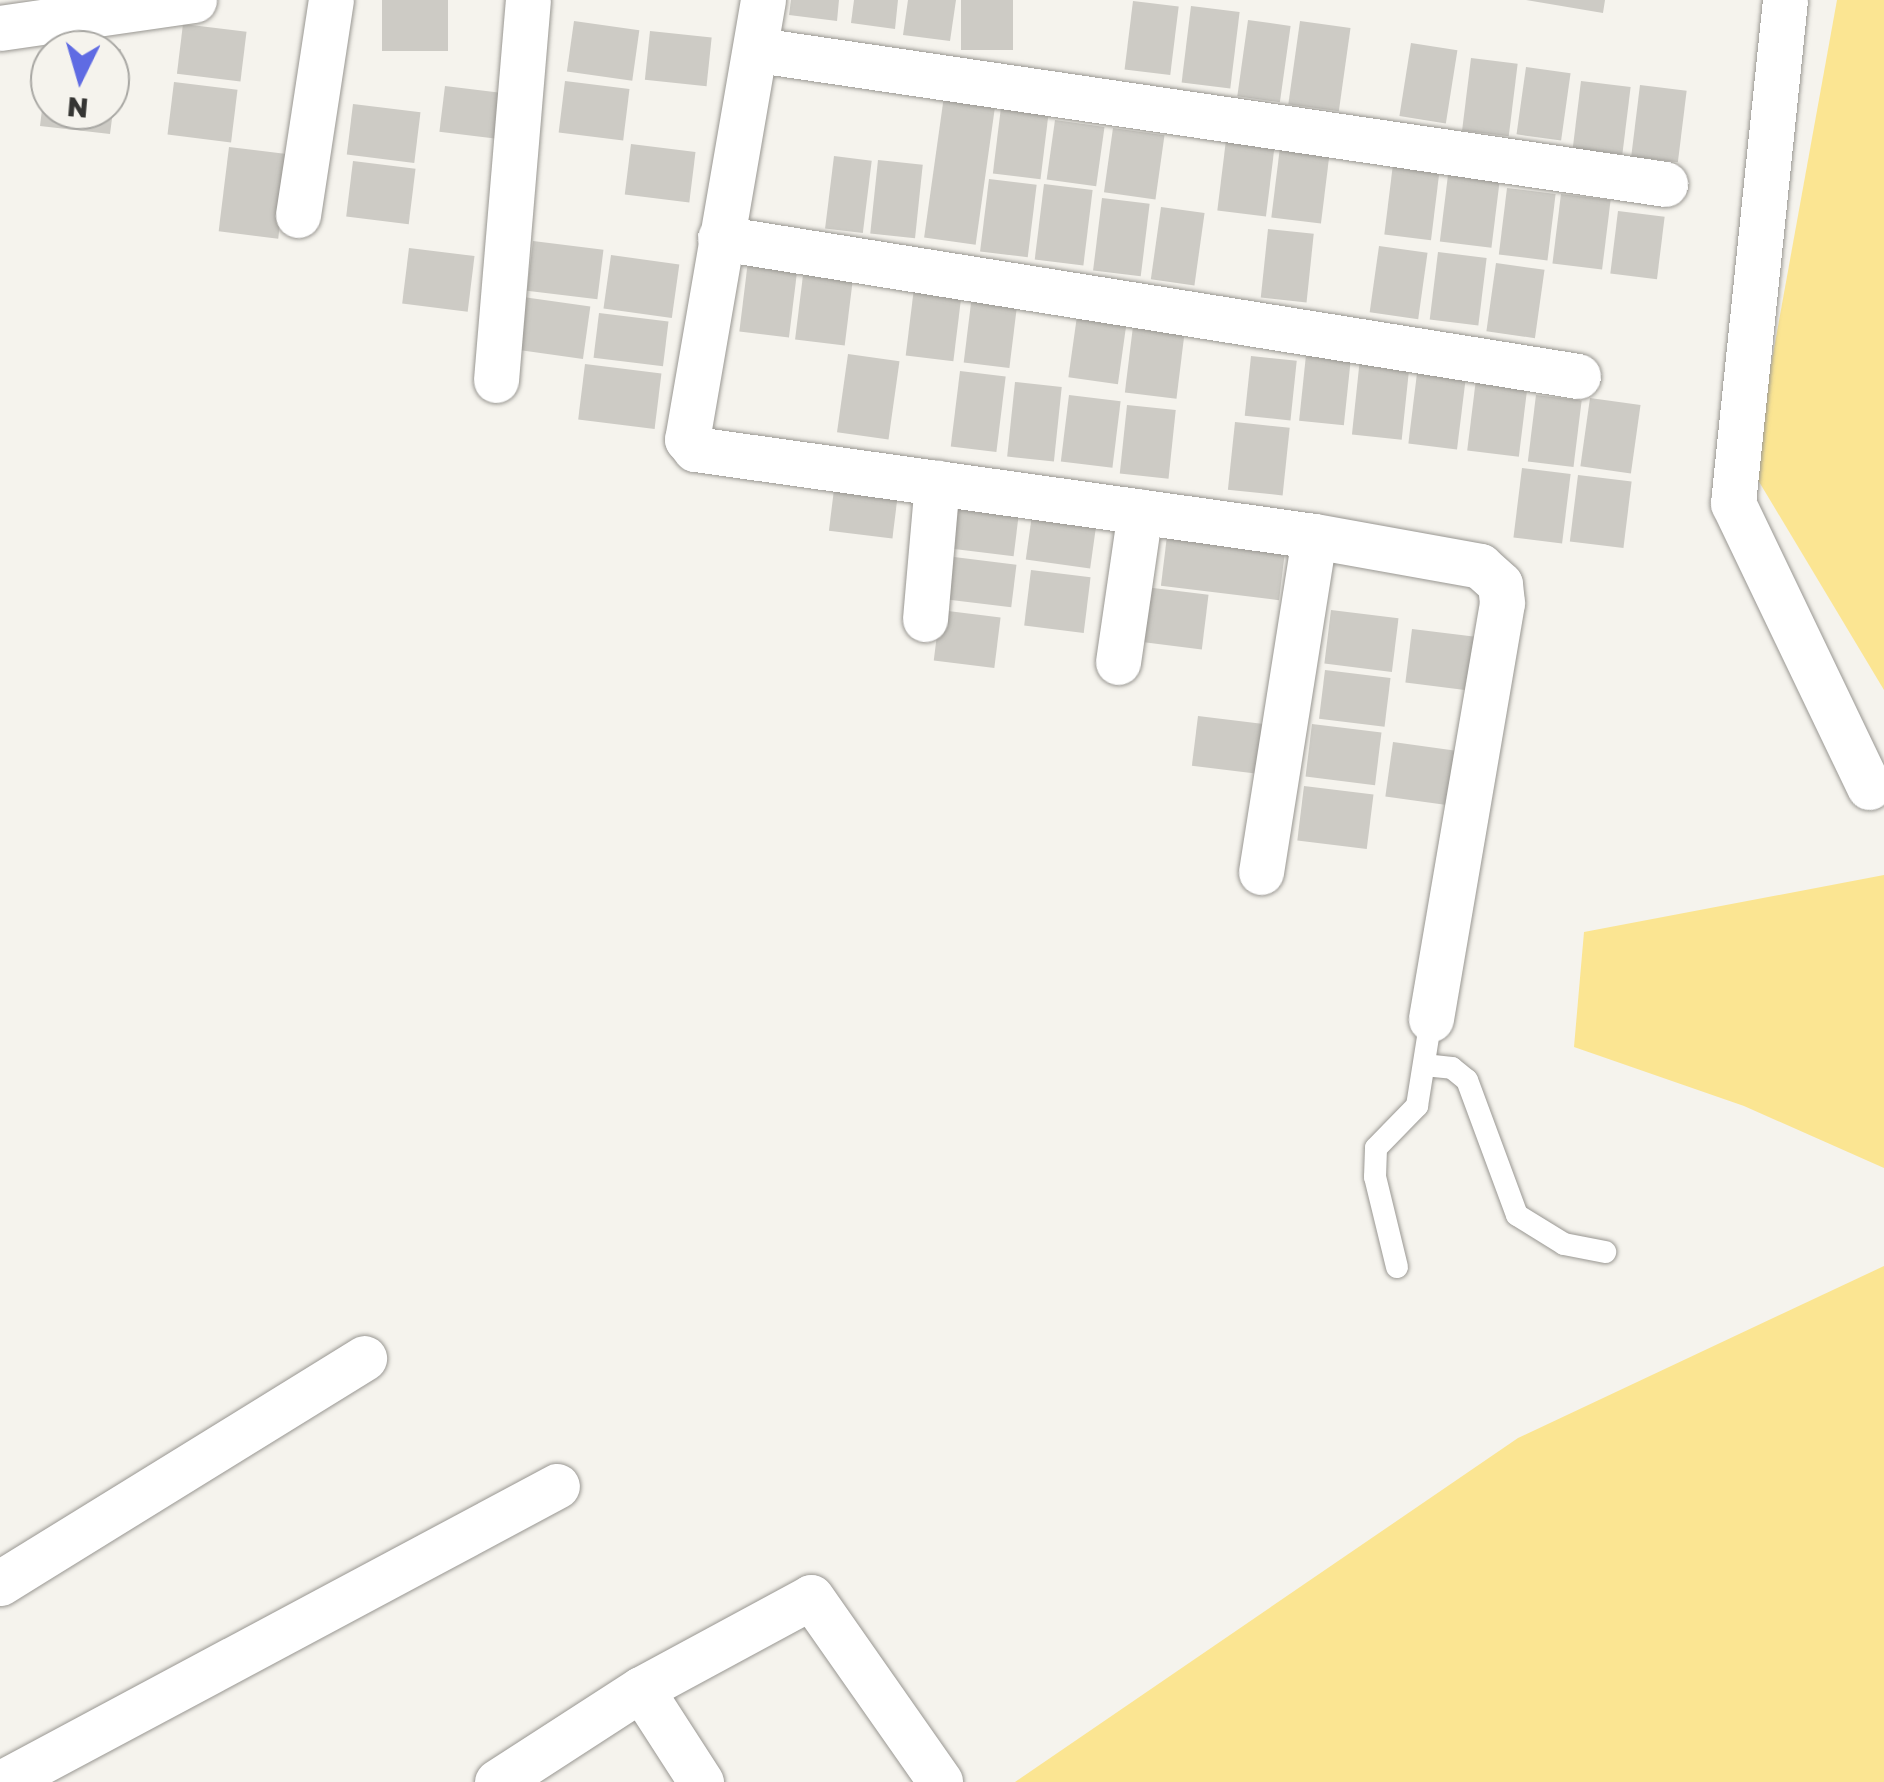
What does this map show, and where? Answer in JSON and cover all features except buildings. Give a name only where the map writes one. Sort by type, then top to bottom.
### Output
[{"type":"street","points":[[0,28],[52,12],[194,0]]},
{"type":"street","points":[[298,215],[331,0]]},
{"type":"street","points":[[496,380],[528,0]]},
{"type":"street","points":[[764,0],[758,50],[684,430],[695,449],[1314,536],[1480,566],[1500,584],[1502,603],[1431,1020]]},
{"type":"street","points":[[1785,0],[1733,503],[1869,787]]},
{"type":"street","points":[[758,50],[1665,184]]},
{"type":"street","points":[[720,238],[1578,376]]},
{"type":"street","points":[[924,619],[937,483]]},
{"type":"street","points":[[1118,662],[1140,512]]},
{"type":"street","points":[[1261,872],[1314,536]]},
{"type":"street","points":[[0,1583],[364,1358]]},
{"type":"street","points":[[2,1782],[557,1486]]},
{"type":"street","points":[[497,1782],[641,1688],[811,1597],[940,1782]]},
{"type":"street","points":[[641,1688],[701,1782]]},
{"type":"lane","points":[[1397,1267],[1376,1177],[1376,1148],[1417,1106],[1431,1020]]},
{"type":"lane","points":[[1424,1065],[1452,1068],[1467,1080],[1517,1215],[1551,1239],[1605,1252]]},
{"type":"shaded area","points":[[1837,0],[1884,0],[1884,690],[1752,470]]},
{"type":"shaded area","points":[[1884,875],[1884,1168],[1744,1106],[1574,1047],[1584,932]]},
{"type":"shaded area","points":[[1884,1266],[1884,1782],[1015,1782],[1518,1438]]}]
